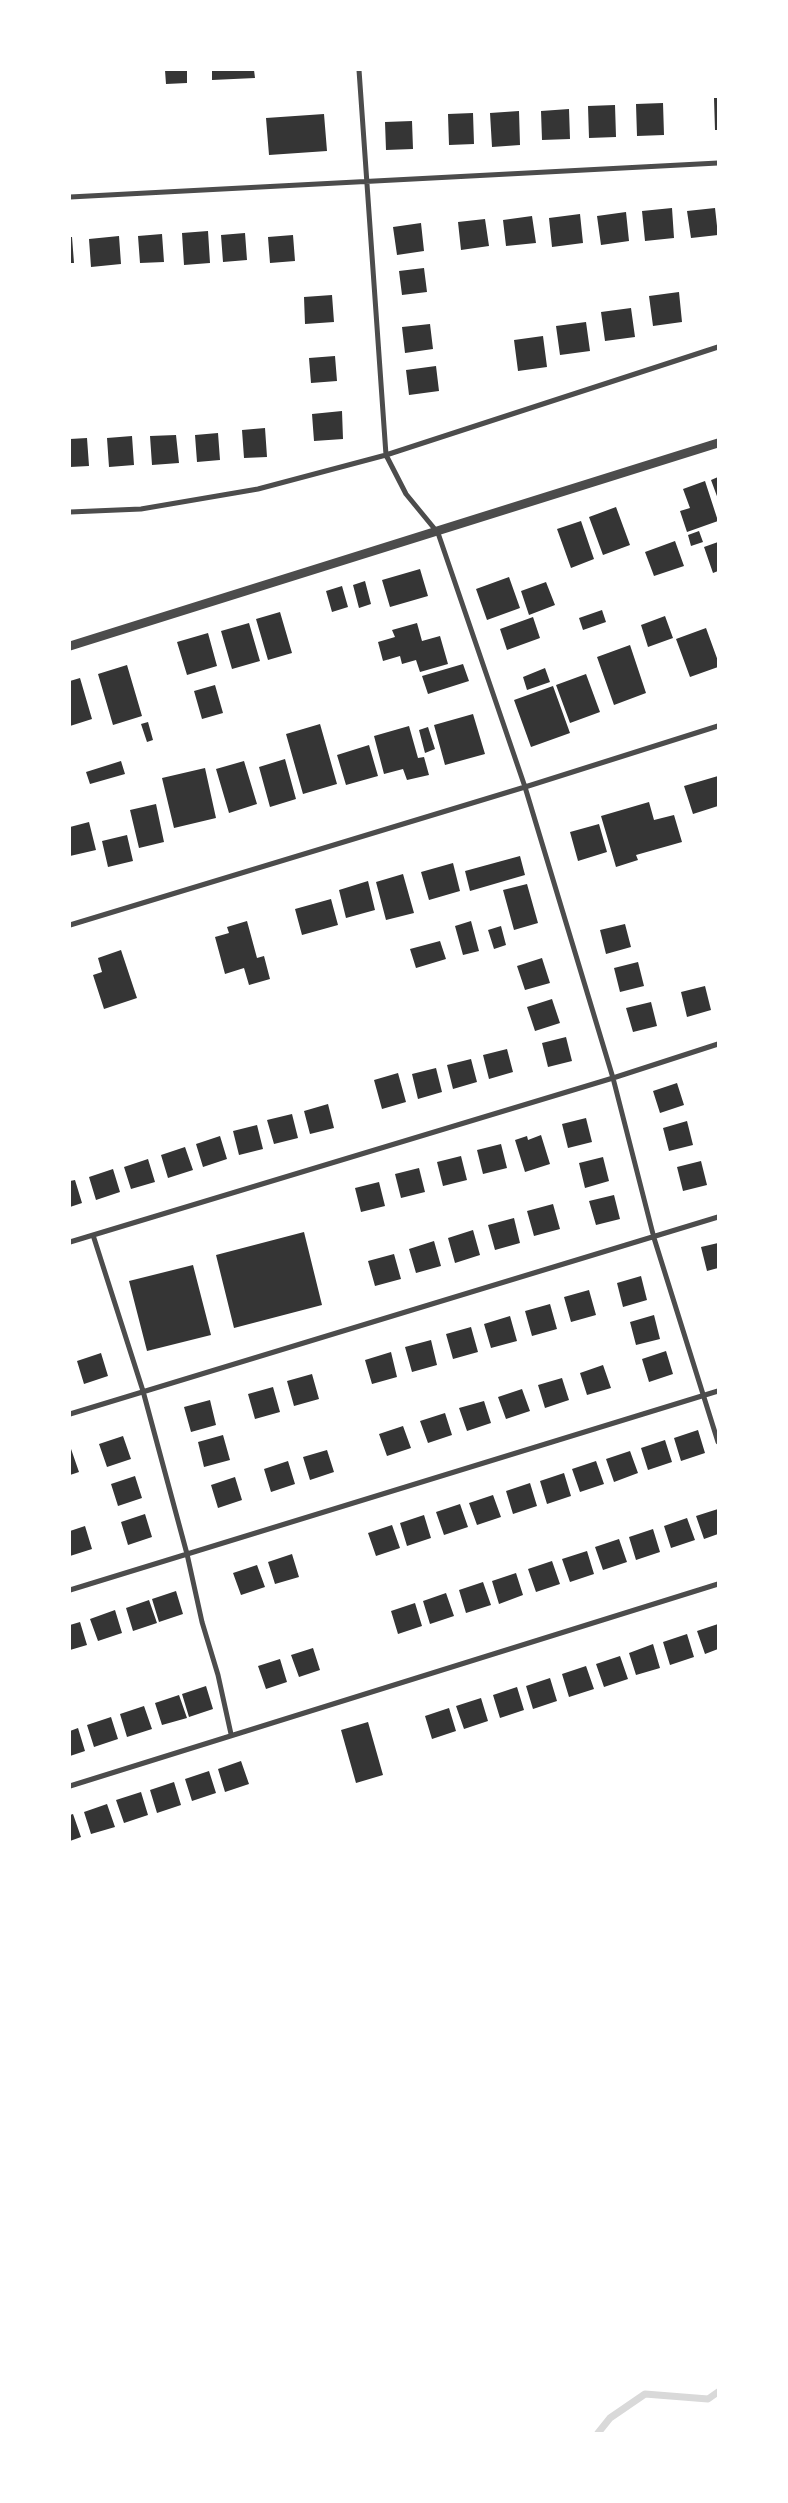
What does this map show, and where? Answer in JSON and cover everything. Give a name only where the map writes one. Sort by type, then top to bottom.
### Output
[{"type":"street","points":[[359,70],[386,455],[406,494],[438,533],[525,787],[613,1078],[654,1238],[718,1442]]},
{"type":"street","points":[[70,197],[718,163]]},
{"type":"street","points":[[70,512],[141,509],[248,491],[386,455],[718,347]]},
{"type":"street","points":[[70,646],[438,533],[718,443]]},
{"type":"street","points":[[70,925],[525,787],[718,726]]},
{"type":"street","points":[[70,1242],[613,1078],[718,1044]]},
{"type":"street","points":[[70,1414],[718,1217]]},
{"type":"street","points":[[93,1236],[143,1391],[187,1554],[202,1622],[218,1675],[231,1734]]},
{"type":"street","points":[[70,1590],[718,1391]]},
{"type":"street","points":[[70,1786],[231,1734],[718,1584]]},
{"type":"building","points":[[165,70],[187,70],[187,83],[166,84]]},
{"type":"building","points":[[212,70],[254,70],[255,78],[212,80]]},
{"type":"building","points":[[714,98],[718,98],[718,130],[715,130]]},
{"type":"building","points":[[663,103],[664,135],[637,136],[636,104]]},
{"type":"building","points":[[615,105],[616,137],[589,138],[588,106]]},
{"type":"building","points":[[569,109],[570,139],[542,140],[541,111]]},
{"type":"building","points":[[519,111],[520,145],[492,147],[490,113]]},
{"type":"building","points":[[473,113],[474,144],[449,145],[448,114]]},
{"type":"building","points":[[324,114],[327,151],[269,155],[266,118]]},
{"type":"building","points":[[412,121],[413,149],[386,150],[385,122]]},
{"type":"building","points":[[672,208],[674,238],[645,241],[642,211]]},
{"type":"building","points":[[715,208],[718,235],[691,238],[687,211]]},
{"type":"building","points":[[626,212],[629,241],[601,245],[597,216]]},
{"type":"building","points":[[580,214],[583,243],[552,247],[549,218]]},
{"type":"building","points":[[532,216],[536,243],[506,246],[503,220]]},
{"type":"building","points":[[485,219],[489,246],[461,250],[458,222]]},
{"type":"building","points":[[421,223],[424,251],[397,255],[393,227]]},
{"type":"building","points":[[208,231],[210,263],[184,265],[182,233]]},
{"type":"building","points":[[245,233],[247,260],[223,262],[221,235]]},
{"type":"building","points":[[162,234],[164,262],[140,263],[138,236]]},
{"type":"building","points":[[293,235],[295,261],[270,263],[268,237]]},
{"type":"building","points":[[119,236],[121,264],[91,267],[89,239]]},
{"type":"building","points":[[70,237],[72,237],[74,263],[70,263]]},
{"type":"building","points":[[424,268],[427,292],[402,295],[399,271]]},
{"type":"building","points":[[679,292],[682,322],[653,326],[649,296]]},
{"type":"building","points":[[332,295],[334,322],[305,324],[304,297]]},
{"type":"building","points":[[631,308],[635,337],[605,341],[601,312]]},
{"type":"building","points":[[586,322],[590,351],[560,355],[556,326]]},
{"type":"building","points":[[430,324],[433,349],[405,353],[402,327]]},
{"type":"building","points":[[543,336],[547,367],[518,371],[514,340]]},
{"type":"building","points":[[335,356],[337,381],[311,383],[309,358]]},
{"type":"building","points":[[436,366],[439,391],[409,395],[406,370]]},
{"type":"building","points":[[342,411],[343,439],[314,441],[312,414]]},
{"type":"building","points":[[265,428],[267,457],[244,458],[242,430]]},
{"type":"building","points":[[218,433],[220,460],[197,462],[195,435]]},
{"type":"building","points":[[176,435],[179,463],[152,465],[150,436]]},
{"type":"building","points":[[132,436],[134,465],[109,467],[107,438]]},
{"type":"building","points":[[87,438],[89,466],[70,467],[70,439]]},
{"type":"building","points":[[718,477],[718,499],[711,480]]},
{"type":"building","points":[[705,481],[718,521],[687,532],[680,511],[690,508],[683,489]]},
{"type":"building","points":[[616,507],[630,545],[603,555],[589,517]]},
{"type":"building","points":[[581,521],[594,559],[571,568],[557,529]]},
{"type":"building","points":[[699,531],[703,542],[691,546],[688,535]]},
{"type":"building","points":[[675,541],[684,566],[654,576],[645,552]]},
{"type":"building","points":[[718,542],[718,571],[713,573],[704,547]]},
{"type":"building","points":[[420,569],[428,596],[390,607],[382,580]]},
{"type":"building","points":[[509,577],[520,608],[487,620],[476,589]]},
{"type":"building","points":[[365,581],[371,604],[359,608],[353,585]]},
{"type":"building","points":[[546,582],[555,605],[529,615],[521,591]]},
{"type":"building","points":[[342,586],[348,607],[332,612],[326,591]]},
{"type":"building","points":[[602,610],[606,622],[583,630],[579,618]]},
{"type":"building","points":[[280,612],[292,653],[268,660],[256,619]]},
{"type":"building","points":[[665,616],[673,638],[648,647],[641,625]]},
{"type":"building","points":[[533,617],[540,638],[507,650],[500,629]]},
{"type":"building","points":[[249,623],[260,661],[232,669],[221,631]]},
{"type":"building","points":[[417,623],[422,641],[440,636],[448,664],[420,672],[416,660],[402,664],[400,656],[383,661],[378,642],[395,637],[392,630]]},
{"type":"building","points":[[706,628],[718,661],[718,667],[690,677],[676,639]]},
{"type":"building","points":[[208,633],[217,666],[187,675],[177,642]]},
{"type":"building","points":[[630,645],[646,693],[614,705],[597,657]]},
{"type":"building","points":[[463,664],[469,681],[428,694],[422,676]]},
{"type":"building","points":[[127,665],[142,716],[113,725],[98,674]]},
{"type":"building","points":[[545,668],[550,682],[527,690],[523,677]]},
{"type":"building","points":[[586,674],[600,712],[570,723],[556,685]]},
{"type":"building","points":[[80,678],[92,719],[70,726],[70,681]]},
{"type":"building","points":[[215,685],[223,713],[202,719],[194,691]]},
{"type":"building","points":[[553,686],[570,733],[531,747],[514,700]]},
{"type":"building","points":[[473,714],[485,754],[445,765],[434,725]]},
{"type":"building","points":[[148,722],[153,740],[147,742],[141,724]]},
{"type":"building","points":[[320,724],[337,784],[303,794],[286,734]]},
{"type":"building","points":[[409,726],[418,758],[424,757],[429,775],[407,780],[403,769],[384,774],[374,736]]},
{"type":"building","points":[[428,727],[435,749],[425,753],[419,730]]},
{"type":"building","points":[[369,745],[378,776],[346,785],[337,755]]},
{"type":"building","points":[[285,759],[296,799],[270,807],[259,767]]},
{"type":"building","points":[[121,761],[125,774],[90,784],[86,772]]},
{"type":"building","points":[[244,761],[257,804],[229,813],[216,769]]},
{"type":"building","points":[[205,768],[216,818],[174,828],[162,778]]},
{"type":"building","points":[[718,776],[718,806],[693,814],[684,786]]},
{"type":"building","points":[[649,802],[654,820],[674,815],[682,842],[636,855],[638,860],[616,867],[601,816]]},
{"type":"building","points":[[156,804],[164,842],[139,848],[130,810]]},
{"type":"building","points":[[89,822],[96,850],[70,856],[70,827]]},
{"type":"building","points":[[599,824],[607,852],[578,861],[570,832]]},
{"type":"building","points":[[127,835],[133,861],[108,867],[102,841]]},
{"type":"building","points":[[520,856],[525,875],[470,891],[465,871]]},
{"type":"building","points":[[453,863],[460,891],[429,900],[421,872]]},
{"type":"building","points":[[403,874],[414,913],[386,920],[376,882]]},
{"type":"building","points":[[368,881],[375,910],[346,918],[339,890]]},
{"type":"building","points":[[527,884],[538,923],[514,930],[503,890]]},
{"type":"building","points":[[331,899],[338,925],[302,935],[295,909]]},
{"type":"building","points":[[247,921],[257,958],[264,956],[270,979],[249,985],[244,968],[225,974],[215,937],[229,933],[227,927]]},
{"type":"building","points":[[471,921],[479,951],[463,955],[455,926]]},
{"type":"building","points":[[625,924],[631,947],[606,954],[600,930]]},
{"type":"building","points":[[501,926],[506,945],[494,949],[488,930]]},
{"type":"building","points":[[440,941],[446,959],[416,968],[410,949]]},
{"type":"building","points":[[121,950],[137,998],[104,1009],[93,975],[102,972],[98,958]]},
{"type":"building","points":[[542,958],[550,983],[525,990],[517,966]]},
{"type":"building","points":[[638,962],[644,986],[620,992],[614,968]]},
{"type":"building","points":[[705,986],[711,1010],[687,1017],[681,992]]},
{"type":"building","points":[[552,999],[560,1023],[535,1031],[527,1007]]},
{"type":"building","points":[[651,1002],[657,1026],[633,1032],[626,1008]]},
{"type":"building","points":[[566,1037],[572,1061],[548,1067],[542,1043]]},
{"type":"building","points":[[507,1049],[513,1072],[489,1079],[483,1055]]},
{"type":"building","points":[[471,1059],[477,1082],[453,1089],[447,1065]]},
{"type":"building","points":[[436,1068],[442,1092],[418,1099],[412,1074]]},
{"type":"building","points":[[398,1073],[406,1102],[382,1109],[374,1080]]},
{"type":"building","points":[[677,1083],[684,1105],[660,1113],[653,1091]]},
{"type":"building","points":[[328,1104],[334,1128],[310,1134],[304,1111]]},
{"type":"building","points":[[292,1114],[298,1138],[274,1144],[267,1120]]},
{"type":"building","points":[[586,1118],[592,1142],[568,1148],[562,1124]]},
{"type":"building","points":[[687,1121],[693,1145],[669,1151],[663,1128]]},
{"type":"building","points":[[257,1125],[263,1149],[239,1155],[233,1131]]},
{"type":"building","points":[[541,1135],[550,1164],[525,1172],[515,1140],[527,1136],[528,1140]]},
{"type":"building","points":[[220,1136],[227,1159],[203,1167],[196,1144]]},
{"type":"building","points":[[501,1144],[507,1168],[483,1174],[477,1150]]},
{"type":"building","points":[[185,1147],[193,1170],[168,1178],[161,1155]]},
{"type":"building","points":[[461,1156],[467,1180],[443,1186],[437,1162]]},
{"type":"building","points":[[603,1157],[609,1181],[585,1188],[579,1163]]},
{"type":"building","points":[[148,1159],[155,1182],[131,1189],[124,1167]]},
{"type":"building","points":[[701,1161],[707,1185],[683,1191],[677,1167]]},
{"type":"building","points":[[419,1168],[425,1192],[401,1198],[395,1174]]},
{"type":"building","points":[[113,1169],[120,1192],[96,1200],[89,1177]]},
{"type":"building","points":[[75,1180],[82,1203],[70,1207],[70,1181]]},
{"type":"building","points":[[379,1182],[385,1206],[361,1212],[355,1188]]},
{"type":"building","points":[[614,1195],[620,1219],[596,1225],[589,1201]]},
{"type":"building","points":[[553,1204],[560,1229],[534,1236],[527,1211]]},
{"type":"building","points":[[514,1218],[520,1243],[495,1250],[488,1225]]},
{"type":"building","points":[[473,1230],[480,1255],[455,1263],[448,1238]]},
{"type":"building","points":[[304,1232],[322,1305],[234,1328],[216,1255]]},
{"type":"building","points":[[434,1241],[441,1266],[416,1273],[409,1249]]},
{"type":"building","points":[[718,1243],[718,1268],[707,1271],[701,1247]]},
{"type":"building","points":[[394,1254],[401,1279],[375,1286],[368,1261]]},
{"type":"building","points":[[193,1265],[211,1335],[147,1351],[129,1281]]},
{"type":"building","points":[[641,1276],[647,1300],[623,1307],[617,1283]]},
{"type":"building","points":[[589,1290],[596,1315],[571,1322],[564,1297]]},
{"type":"building","points":[[550,1304],[557,1329],[532,1336],[525,1311]]},
{"type":"building","points":[[654,1315],[660,1339],[636,1345],[630,1322]]},
{"type":"building","points":[[510,1316],[517,1341],[491,1348],[484,1324]]},
{"type":"building","points":[[471,1327],[478,1352],[453,1359],[446,1334]]},
{"type":"building","points":[[431,1340],[437,1365],[412,1372],[405,1347]]},
{"type":"building","points":[[666,1351],[673,1374],[649,1382],[642,1359]]},
{"type":"building","points":[[391,1352],[397,1377],[372,1384],[365,1360]]},
{"type":"building","points":[[101,1353],[108,1376],[84,1384],[77,1361]]},
{"type":"building","points":[[603,1365],[611,1388],[587,1395],[580,1373]]},
{"type":"building","points":[[312,1374],[319,1399],[294,1406],[287,1381]]},
{"type":"building","points":[[562,1378],[569,1400],[545,1408],[538,1385]]},
{"type":"building","points":[[273,1387],[280,1412],[255,1419],[248,1394]]},
{"type":"building","points":[[522,1389],[530,1411],[506,1419],[498,1397]]},
{"type":"building","points":[[210,1400],[216,1425],[191,1432],[184,1407]]},
{"type":"building","points":[[484,1401],[491,1423],[467,1431],[459,1408]]},
{"type":"building","points":[[445,1413],[452,1435],[428,1443],[420,1421]]},
{"type":"building","points":[[403,1426],[411,1448],[387,1456],[379,1434]]},
{"type":"building","points":[[698,1430],[705,1453],[681,1461],[674,1438]]},
{"type":"building","points":[[223,1435],[230,1460],[204,1467],[198,1442]]},
{"type":"building","points":[[123,1436],[131,1459],[107,1467],[99,1444]]},
{"type":"building","points":[[665,1440],[672,1462],[648,1470],[641,1448]]},
{"type":"building","points":[[70,1446],[79,1472],[70,1475]]},
{"type":"building","points":[[327,1450],[334,1472],[310,1480],[303,1457]]},
{"type":"building","points":[[630,1451],[638,1473],[614,1482],[606,1459]]},
{"type":"building","points":[[288,1461],[295,1484],[271,1492],[264,1469]]},
{"type":"building","points":[[596,1461],[604,1484],[580,1492],[572,1469]]},
{"type":"building","points":[[564,1473],[571,1496],[547,1504],[540,1481]]},
{"type":"building","points":[[135,1476],[142,1498],[118,1506],[111,1484]]},
{"type":"building","points":[[235,1477],[242,1500],[218,1508],[211,1485]]},
{"type":"building","points":[[530,1483],[537,1506],[513,1514],[506,1491]]},
{"type":"building","points":[[493,1495],[501,1517],[477,1525],[469,1503]]},
{"type":"building","points":[[460,1504],[468,1527],[444,1535],[436,1512]]},
{"type":"building","points":[[718,1509],[718,1534],[704,1539],[696,1516]]},
{"type":"building","points":[[145,1514],[152,1537],[128,1545],[121,1522]]},
{"type":"building","points":[[424,1515],[431,1538],[407,1546],[400,1523]]},
{"type":"building","points":[[687,1518],[695,1540],[671,1548],[664,1526]]},
{"type":"building","points":[[392,1525],[400,1548],[376,1556],[368,1533]]},
{"type":"building","points":[[85,1526],[92,1549],[70,1556],[70,1531]]},
{"type":"building","points":[[653,1529],[660,1552],[636,1560],[629,1537]]},
{"type":"building","points":[[619,1539],[627,1562],[603,1570],[595,1547]]},
{"type":"building","points":[[587,1551],[594,1574],[570,1582],[562,1559]]},
{"type":"building","points":[[292,1554],[299,1577],[275,1584],[268,1562]]},
{"type":"building","points":[[552,1561],[560,1584],[536,1592],[528,1569]]},
{"type":"building","points":[[257,1565],[265,1587],[241,1595],[233,1573]]},
{"type":"building","points":[[516,1573],[523,1595],[499,1604],[492,1581]]},
{"type":"building","points":[[483,1582],[491,1605],[466,1613],[459,1590]]},
{"type":"building","points":[[176,1591],[183,1614],[159,1622],[152,1599]]},
{"type":"building","points":[[446,1593],[454,1616],[430,1624],[423,1601]]},
{"type":"building","points":[[149,1600],[157,1623],[133,1631],[126,1608]]},
{"type":"building","points":[[415,1603],[422,1626],[398,1634],[391,1611]]},
{"type":"building","points":[[115,1610],[122,1633],[98,1641],[90,1619]]},
{"type":"building","points":[[80,1622],[87,1645],[70,1650],[70,1625]]},
{"type":"building","points":[[718,1624],[718,1649],[705,1654],[697,1631]]},
{"type":"building","points":[[687,1634],[694,1657],[670,1665],[663,1642]]},
{"type":"building","points":[[653,1644],[660,1668],[636,1675],[629,1653]]},
{"type":"building","points":[[313,1648],[320,1670],[299,1677],[291,1655]]},
{"type":"building","points":[[620,1656],[628,1679],[604,1687],[596,1664]]},
{"type":"building","points":[[280,1659],[287,1682],[266,1689],[258,1666]]},
{"type":"building","points":[[586,1666],[594,1689],[569,1697],[562,1674]]},
{"type":"building","points":[[550,1678],[557,1701],[533,1709],[526,1686]]},
{"type":"building","points":[[206,1686],[213,1709],[189,1717],[182,1694]]},
{"type":"building","points":[[517,1687],[524,1710],[500,1718],[493,1695]]},
{"type":"building","points":[[179,1695],[187,1718],[162,1725],[155,1703]]},
{"type":"building","points":[[481,1698],[488,1721],[464,1729],[456,1706]]},
{"type":"building","points":[[144,1706],[152,1729],[127,1737],[120,1714]]},
{"type":"building","points":[[449,1708],[456,1731],[432,1739],[425,1716]]},
{"type":"building","points":[[111,1717],[118,1739],[94,1747],[87,1725]]},
{"type":"building","points":[[368,1722],[383,1775],[356,1783],[341,1730]]},
{"type":"building","points":[[78,1728],[85,1751],[70,1756],[70,1731]]},
{"type":"building","points":[[241,1761],[249,1784],[225,1792],[218,1769]]},
{"type":"building","points":[[209,1771],[216,1793],[192,1801],[185,1779]]},
{"type":"building","points":[[174,1782],[181,1805],[157,1813],[150,1790]]},
{"type":"building","points":[[141,1792],[148,1815],[124,1823],[116,1800]]},
{"type":"building","points":[[107,1804],[115,1827],[91,1834],[84,1812]]},
{"type":"building","points":[[73,1814],[81,1837],[70,1841],[70,1815]]},
{"type":"waterway","points":[[598,2433],[610,2418],[645,2394],[708,2399],[718,2392]]}]
